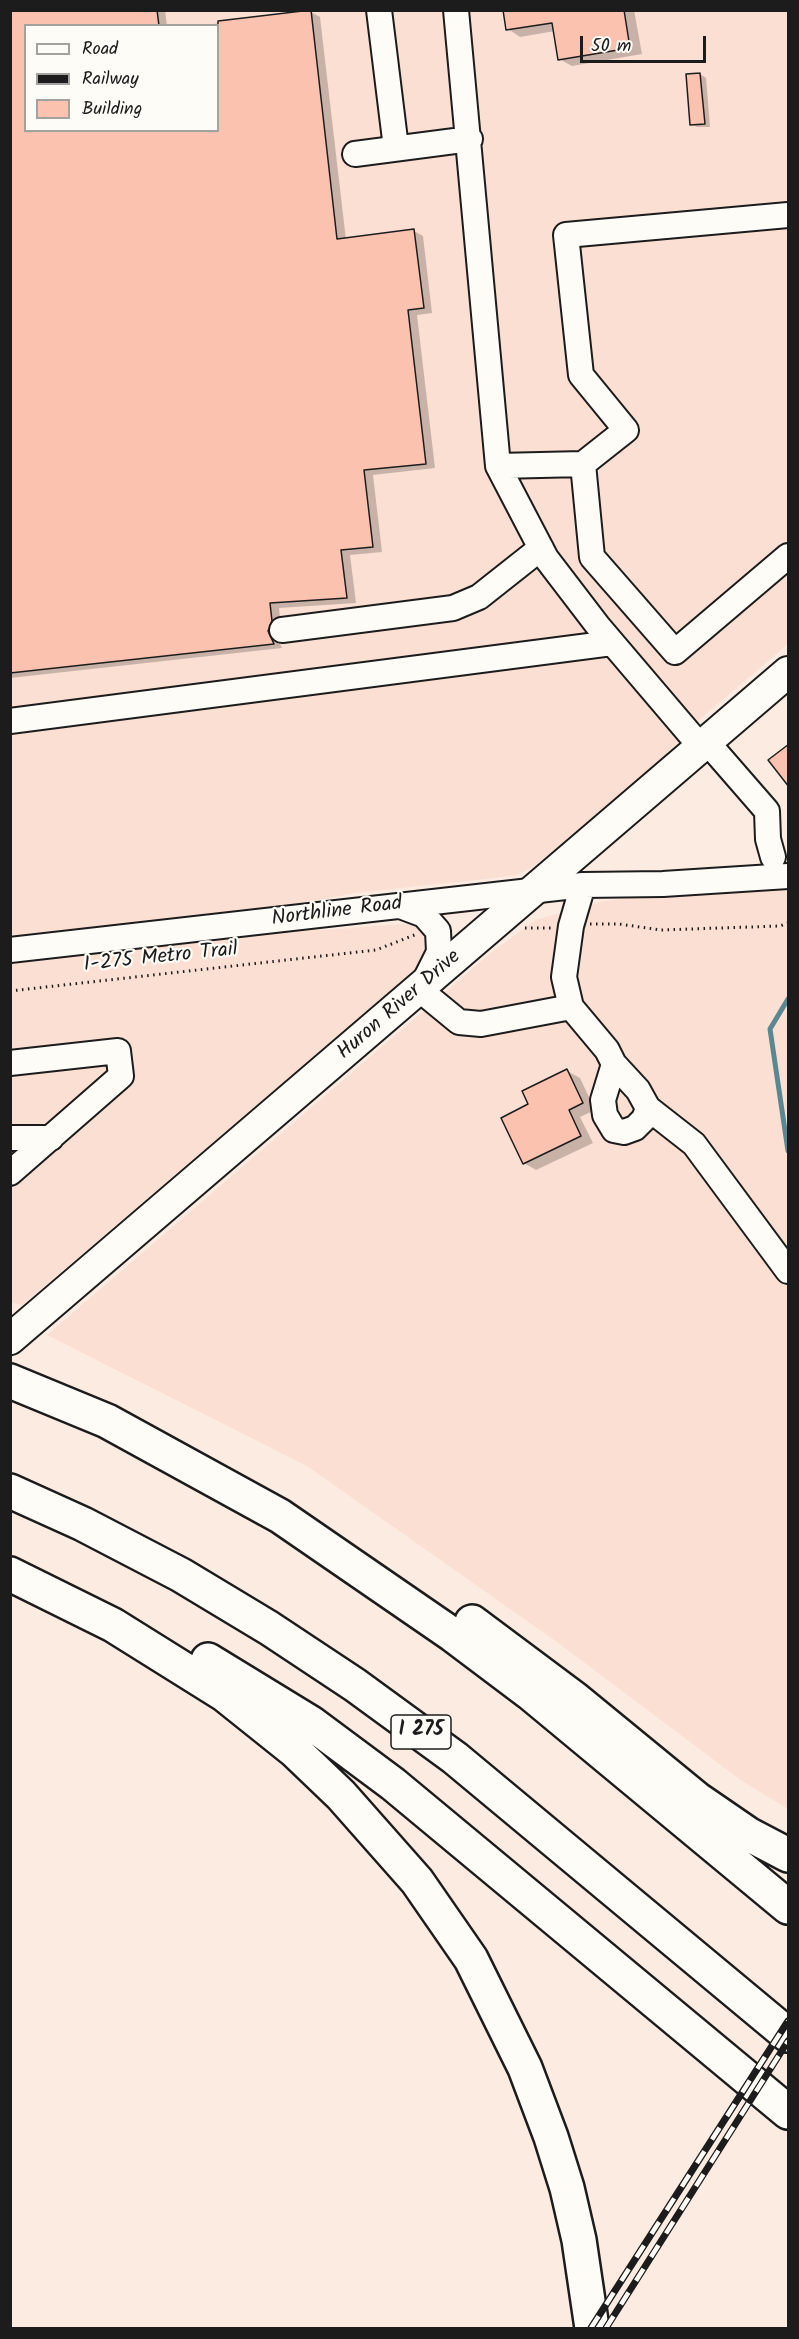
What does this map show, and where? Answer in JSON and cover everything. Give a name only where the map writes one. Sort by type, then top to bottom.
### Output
[{"type":"highway","points":[[10,1381],[107,1421],[280,1516],[530,1693],[789,1907]]},
{"type":"highway","name":"I 275","points":[[10,1491],[83,1524],[181,1575],[269,1628],[355,1684],[455,1758],[789,2035]]},
{"type":"highway","points":[[10,1562],[86,1596],[186,1647],[310,1723],[393,1784],[789,2112]]},
{"type":"highway","points":[[10,1574],[113,1625],[225,1695],[295,1752],[341,1795],[417,1881],[471,1959],[525,2068],[567,2188],[579,2240],[592,2328]]},
{"type":"highway","points":[[366,1575],[437,1597],[513,1650],[697,1798],[748,1834],[789,1855]]},
{"type":"main road","name":"Huron River Drive","points":[[10,1339],[789,672]]},
{"type":"street","points":[[380,10],[396,148]]},
{"type":"street","points":[[456,10],[470,139],[498,466],[541,548],[607,636],[767,811],[768,839],[781,856]]},
{"type":"street","points":[[355,154],[470,139]]},
{"type":"street","points":[[498,466],[583,464],[626,430],[581,375],[566,235],[789,215]]},
{"type":"street","points":[[583,464],[592,557],[675,652],[789,556]]},
{"type":"street","points":[[282,630],[453,608],[478,597],[541,548]]},
{"type":"street","points":[[10,721],[607,636],[631,604]]},
{"type":"street","name":"Northline Road","points":[[663,884],[781,856]]},
{"type":"street","name":"Northline Road","points":[[10,950],[583,885],[663,884],[789,876]]},
{"type":"street","points":[[583,885],[568,941],[564,977],[571,1007],[607,1050],[614,1064],[638,1090],[648,1108],[694,1144],[789,1271]]},
{"type":"street","points":[[400,906],[424,915],[439,936],[439,952],[420,990],[459,1022],[481,1024],[571,1007]]},
{"type":"street","points":[[10,1063],[118,1052],[121,1076],[10,1173]]},
{"type":"street","points":[[614,1064],[603,1100],[605,1115],[614,1130],[624,1132],[635,1128],[644,1119],[648,1108]]},
{"type":"street","points":[[10,1138],[51,1138]]},
{"type":"path","points":[[584,924],[619,924],[661,930],[780,926],[789,922]]},
{"type":"path","points":[[524,928],[555,928]]},
{"type":"path","name":"I-275 Metro Trail","points":[[10,991],[376,951],[419,933]]},
{"type":"shaded area","points":[[10,11],[788,11],[788,644],[707,713],[654,766],[533,867],[517,875],[355,893],[279,908],[11,939]]},
{"type":"shaded area","points":[[788,881],[788,1809],[742,1781],[557,1642],[307,1466],[47,1335],[487,956],[535,920],[604,901]]},
{"type":"shaded area","points":[[420,924],[429,939],[426,959],[416,969],[22,1305],[11,1302],[11,960],[289,929],[326,930]]},
{"type":"building","points":[[10,10],[157,10],[159,24],[24,24],[24,132],[219,132],[218,21],[311,10],[337,239],[414,229],[424,308],[408,310],[426,464],[364,470],[373,547],[341,550],[347,598],[270,603],[272,621],[268,631],[274,644],[10,673]]},
{"type":"building","points":[[503,10],[624,10],[630,48],[558,60],[552,23],[506,30]]},
{"type":"building","points":[[700,73],[705,124],[690,125],[686,74]]},
{"type":"building","points":[[789,744],[789,787],[768,760]]},
{"type":"building","points":[[567,1069],[583,1103],[569,1110],[581,1136],[523,1164],[501,1118],[528,1104],[522,1091]]},
{"type":"waterway","points":[[788,999],[770,1029],[788,1151]]},
{"type":"railway","points":[[591,2328],[788,2021]]},
{"type":"railway","points":[[606,2328],[788,2041]]}]
